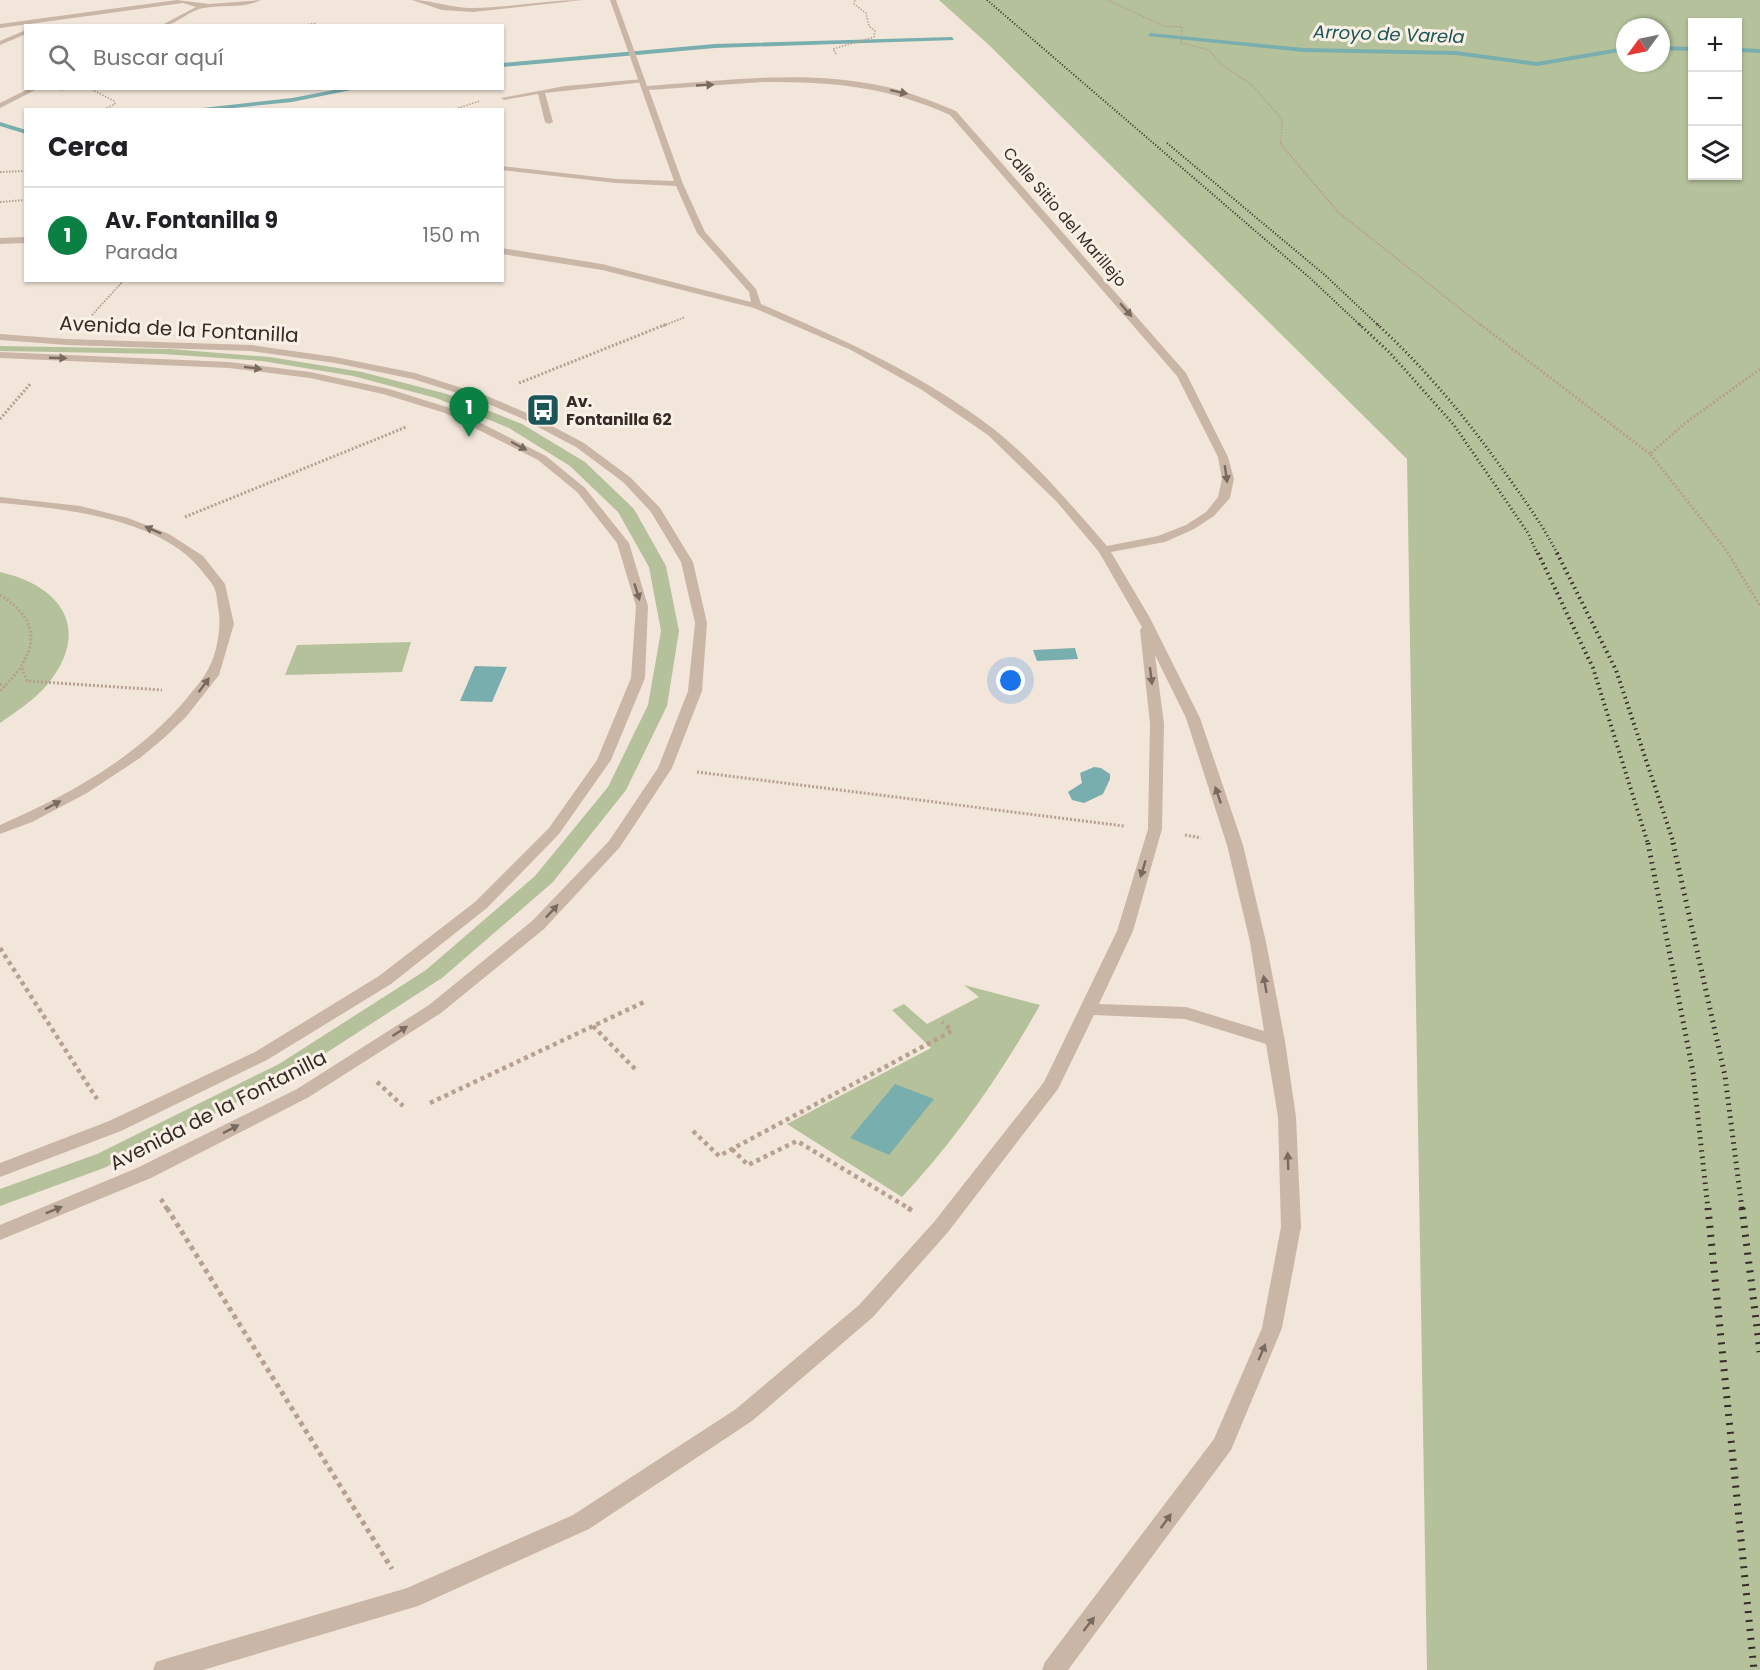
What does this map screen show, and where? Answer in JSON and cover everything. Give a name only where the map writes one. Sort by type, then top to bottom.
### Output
[{"type":"street","points":[[41,23],[182,1],[204,5],[258,0]]},
{"type":"street","points":[[416,0],[442,8],[473,10],[580,0]]},
{"type":"street","points":[[612,0],[644,82],[679,184],[701,233],[753,291],[757,306]]},
{"type":"street","points":[[167,24],[204,5]]},
{"type":"street","points":[[0,26],[24,24]]},
{"type":"street","points":[[0,43],[24,33]]},
{"type":"street","name":"Calle Sitio del Marillejo","points":[[504,98],[644,82],[826,81],[904,93],[931,101],[953,113],[1182,375],[1222,457],[1228,479],[1224,498],[1210,514],[1190,527],[1161,539],[1104,550]]},
{"type":"street","points":[[0,106],[32,90]]},
{"type":"street","points":[[541,92],[549,122]]},
{"type":"street","points":[[504,168],[616,181],[679,184]]},
{"type":"street","points":[[0,241],[24,240]]},
{"type":"street","points":[[504,251],[613,270],[681,285],[757,306],[854,348],[926,388],[992,434],[1061,500],[1104,550],[1144,618],[1193,718],[1235,845],[1258,942],[1287,1117],[1291,1227],[1272,1328],[1223,1444],[1054,1670]]},
{"type":"street","name":"Avenida de la Fontanilla","points":[[0,337],[67,342],[251,348],[335,360],[415,376],[483,398],[525,416],[580,445],[627,480],[656,510],[687,562],[701,623],[695,691],[665,768],[615,844],[538,925],[435,1009],[303,1093],[144,1173],[0,1233]]},
{"type":"street","name":"Avenida de la Fontanilla","points":[[0,355],[229,365],[310,375],[385,391],[449,411],[542,458],[581,490],[622,543],[642,606],[638,678],[604,760],[554,831],[481,905],[385,980],[261,1056],[115,1126],[0,1170]]},
{"type":"street","points":[[0,500],[55,504],[108,514],[144,526],[188,549],[213,573],[227,602],[227,634],[215,670],[188,708],[146,747],[89,786],[0,830]]},
{"type":"street","points":[[165,1670],[410,1598],[581,1522],[744,1415],[866,1311],[941,1227],[1052,1085],[1125,931],[1155,830],[1157,724],[1144,618]]},
{"type":"street","points":[[1090,1009],[1186,1013],[1276,1041]]},
{"type":"path","points":[[845,56],[835,54],[833,50],[874,37],[875,31],[869,26],[866,13],[854,4],[855,0]]},
{"type":"path","points":[[1107,0],[1164,26],[1182,27],[1181,43],[1209,50],[1221,64],[1252,86],[1282,119],[1280,143],[1338,212],[1422,280],[1650,453],[1726,550],[1760,606]]},
{"type":"path","points":[[308,24],[317,22]]},
{"type":"path","points":[[92,90],[116,104],[107,108]]},
{"type":"path","points":[[0,172],[24,171]]},
{"type":"path","points":[[0,202],[24,200]]},
{"type":"path","points":[[89,318],[121,282]]},
{"type":"path","points":[[517,384],[691,314]]},
{"type":"path","points":[[1650,453],[1684,424],[1760,369]]},
{"type":"path","points":[[0,419],[37,377]]},
{"type":"path","points":[[195,513],[408,426]]},
{"type":"path","points":[[0,595],[20,609],[29,622],[33,636],[30,651],[22,668],[0,691]]},
{"type":"path","points":[[22,668],[27,681],[198,693]]},
{"type":"path","points":[[0,684],[5,687]]},
{"type":"path","points":[[665,768],[1155,830],[1235,845]]},
{"type":"path","points":[[0,948],[115,1126]]},
{"type":"path","points":[[430,1103],[644,1002]]},
{"type":"path","points":[[693,1131],[719,1156],[952,1031],[942,1022]]},
{"type":"path","points":[[593,1026],[636,1070]]},
{"type":"path","points":[[732,1149],[748,1165],[797,1141],[941,1227]]},
{"type":"path","points":[[144,1173],[410,1598]]},
{"type":"green space","points":[[939,0],[1760,0],[1760,1670],[1427,1670],[1407,459],[990,46]]},
{"type":"green space","points":[[0,346],[170,349],[270,357],[362,372],[447,394],[522,424],[585,462],[634,509],[666,566],[679,631],[667,706],[626,790],[553,882],[442,978],[292,1075],[104,1168],[0,1206],[0,1189],[97,1154],[279,1064],[426,970],[535,876],[608,787],[648,705],[661,631],[649,567],[618,512],[570,466],[509,428],[436,398],[353,376],[262,361],[163,354],[0,351]]},
{"type":"green space","points":[[0,572],[40,588],[64,613],[69,629],[68,647],[47,685],[31,701],[0,723]]},
{"type":"green space","points":[[411,642],[402,672],[285,675],[297,645]]},
{"type":"green space","points":[[964,985],[1040,1005],[1010,1056],[977,1105],[902,1197],[787,1124],[931,1048],[892,1010],[904,1004],[927,1024],[979,997]]},
{"type":"water","points":[[1075,648],[1078,659],[1037,661],[1033,650]]},
{"type":"water","points":[[475,666],[507,667],[492,702],[460,701]]},
{"type":"water","points":[[1094,767],[1101,768],[1110,774],[1103,794],[1084,803],[1072,800],[1068,792],[1082,783],[1080,773]]},
{"type":"water","points":[[895,1084],[934,1099],[889,1155],[850,1138]]},
{"type":"waterway","name":"Arroyo de Varela","points":[[1150,35],[1304,50],[1456,53],[1537,64],[1616,51]]},
{"type":"waterway","points":[[504,65],[715,46],[952,39]]},
{"type":"waterway","name":"Arroyo de Varela","points":[[1670,48],[1688,49]]},
{"type":"waterway","name":"Arroyo de Varela","points":[[1742,50],[1760,51]]},
{"type":"waterway","points":[[209,108],[292,100],[347,90]]},
{"type":"waterway","points":[[0,124],[24,131]]},
{"type":"railway","points":[[987,0],[1310,278],[1361,326]]},
{"type":"railway","points":[[1167,143],[1326,276],[1379,326]]},
{"type":"railway","points":[[1359,324],[1390,353],[1454,425],[1528,533],[1538,555]]},
{"type":"railway","points":[[1377,324],[1415,361],[1465,419],[1530,508],[1558,555]]},
{"type":"railway","points":[[1538,553],[1593,668],[1648,844]]},
{"type":"railway","points":[[1557,553],[1616,670],[1674,844]]},
{"type":"railway","points":[[1648,843],[1693,1072],[1708,1209]]},
{"type":"railway","points":[[1673,843],[1725,1076],[1742,1209]]},
{"type":"railway","points":[[1708,1208],[1754,1670]]},
{"type":"railway","points":[[1742,1208],[1760,1352]]},
{"type":"place","name":"Av. Fontanilla 62","points":[[543,410]]},
{"type":"place","name":"Av. Fontanilla 9","points":[[469,437]]}]
